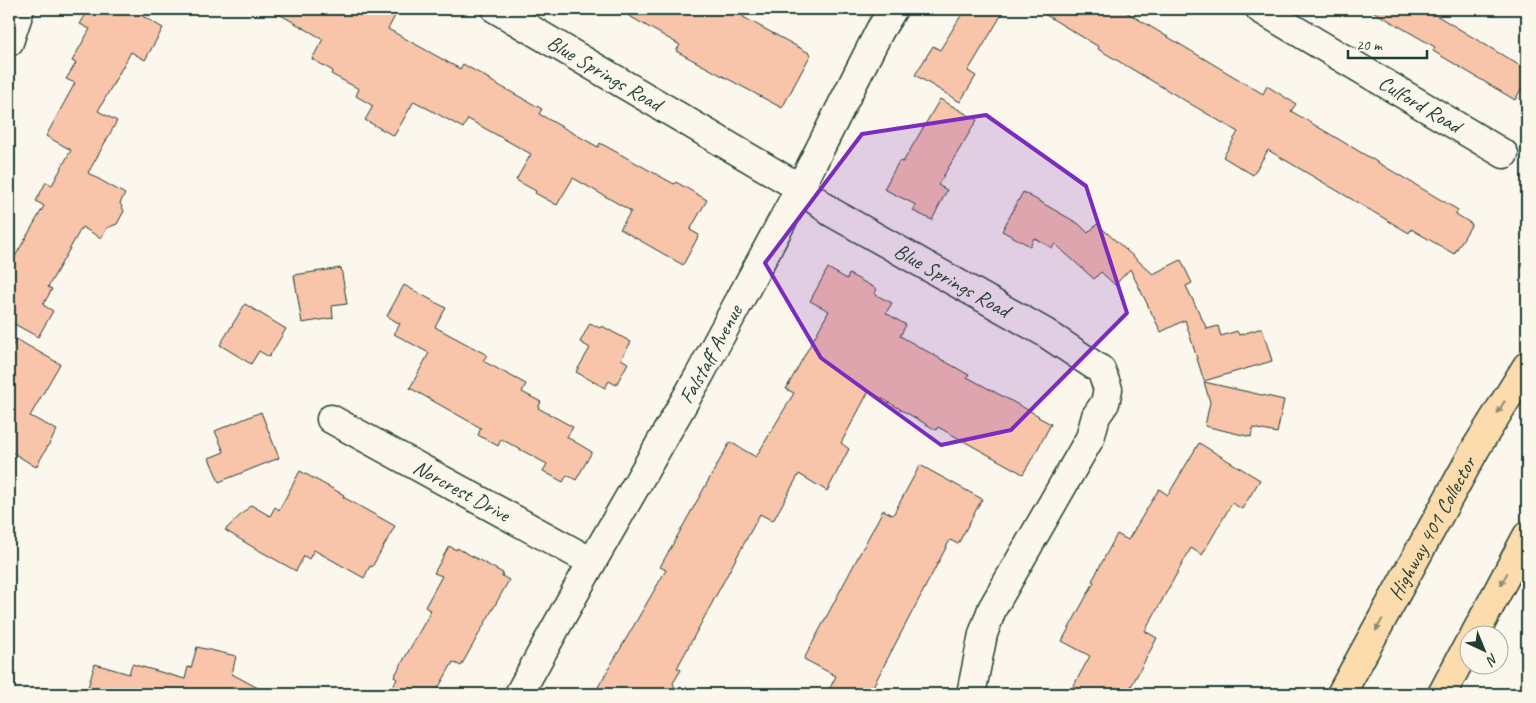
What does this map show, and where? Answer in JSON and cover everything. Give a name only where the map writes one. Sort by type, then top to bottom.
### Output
[{"type":"highway","name":"Highway 401 Collector","points":[[1341,694],[1476,448],[1527,366]]},
{"type":"highway","points":[[1479,626],[1527,536]]},
{"type":"highway","points":[[1442,694],[1458,664]]},
{"type":"street","points":[[9,42],[20,9]]},
{"type":"street","name":"Blue Springs Road","points":[[496,9],[800,188],[831,212],[1044,332],[1101,370],[1108,389],[1105,403],[1096,416],[1090,438],[992,609],[983,634],[971,694]]},
{"type":"street","name":"Falstaff Avenue","points":[[519,694],[699,376],[800,188],[880,30],[893,9]]},
{"type":"street","name":"Culford Road","points":[[1260,9],[1504,154]]},
{"type":"street","name":"Norcrest Drive","points":[[331,419],[592,562]]},
{"type":"highlighted area","points":[[986,115],[1086,186],[1127,313],[1011,430],[941,445],[821,358],[765,263],[862,134]]},
{"type":"building","points":[[89,9],[145,9],[141,15],[163,28],[145,60],[131,52],[98,111],[117,121],[88,173],[125,194],[120,203],[124,211],[117,224],[107,228],[101,238],[82,227],[48,287],[52,289],[43,305],[53,311],[38,337],[9,321],[9,267],[44,206],[36,201],[46,182],[52,185],[71,150],[46,136],[75,83],[66,79],[76,63],[72,61],[90,29],[80,24]]},
{"type":"building","points":[[270,9],[381,9],[395,16],[388,29],[460,69],[463,64],[542,109],[539,114],[598,147],[600,143],[707,200],[690,230],[699,235],[683,265],[620,229],[631,211],[573,178],[557,205],[535,193],[536,191],[516,180],[531,154],[468,119],[463,128],[414,101],[394,136],[365,120],[373,106],[356,96],[359,89],[331,74],[333,71],[312,59],[323,39]]},
{"type":"building","points":[[617,9],[748,9],[743,17],[811,54],[782,108],[676,51],[680,45]]},
{"type":"building","points":[[965,9],[1005,9],[968,71],[976,76],[960,102],[915,75],[933,46],[940,50]]},
{"type":"building","points":[[1036,9],[1121,9],[1263,94],[1267,86],[1296,104],[1291,111],[1458,210],[1456,214],[1472,224],[1454,254],[1411,229],[1409,233],[1268,150],[1253,175],[1223,157],[1238,132],[1098,49],[1099,47]]},
{"type":"building","points":[[1369,9],[1426,9],[1527,70],[1527,79],[1515,100],[1433,51],[1435,47]]},
{"type":"building","points":[[940,99],[977,120],[938,185],[947,190],[932,220],[913,211],[916,205],[884,189],[899,161],[903,162]]},
{"type":"building","points":[[1023,192],[1079,224],[1088,233],[1097,224],[1153,274],[1181,260],[1192,283],[1186,286],[1207,329],[1218,326],[1221,336],[1237,331],[1239,335],[1262,328],[1272,361],[1204,381],[1185,320],[1161,332],[1130,269],[1115,285],[1101,272],[1094,279],[1055,244],[1052,248],[1034,238],[1030,246],[1002,231]]},
{"type":"building","points":[[341,268],[347,304],[332,306],[333,318],[302,323],[294,275]]},
{"type":"building","points":[[828,268],[847,279],[849,274],[877,289],[874,294],[892,303],[886,313],[906,325],[900,336],[969,375],[967,377],[1051,424],[1036,452],[1023,474],[938,427],[936,430],[869,391],[841,443],[849,449],[827,491],[799,474],[773,521],[760,514],[677,668],[681,670],[673,683],[677,694],[594,694],[666,570],[660,567],[730,442],[756,457],[794,393],[786,389],[829,311],[810,301]]},
{"type":"building","points":[[404,285],[446,308],[435,327],[487,355],[483,361],[526,384],[522,392],[541,402],[538,408],[573,427],[567,437],[592,452],[576,480],[567,475],[563,482],[543,471],[547,464],[501,439],[498,446],[478,435],[481,428],[410,388],[429,353],[394,334],[400,324],[387,316]]},
{"type":"building","points":[[245,304],[286,329],[269,357],[259,351],[251,364],[220,345]]},
{"type":"building","points":[[590,323],[600,328],[602,326],[631,342],[621,359],[628,363],[616,385],[609,381],[605,388],[576,372],[590,348],[580,342]]},
{"type":"building","points":[[16,339],[60,364],[30,416],[57,430],[36,467],[10,451],[9,453],[9,352]]},
{"type":"building","points":[[1204,382],[1284,400],[1277,433],[1253,428],[1251,437],[1205,426],[1210,402]]},
{"type":"building","points":[[261,412],[279,458],[219,482],[209,458],[224,452],[215,431]]},
{"type":"building","points":[[1199,443],[1260,480],[1242,509],[1232,503],[1202,555],[1191,548],[1145,631],[1157,638],[1127,694],[1069,694],[1090,656],[1062,641],[1094,582],[1092,581],[1117,534],[1128,540],[1159,489],[1168,495]]},
{"type":"building","points":[[920,465],[982,499],[958,544],[950,540],[869,694],[827,694],[836,676],[804,659],[883,510],[893,515]]},
{"type":"building","points":[[300,471],[395,526],[364,578],[314,550],[309,559],[304,556],[296,571],[225,530],[251,505],[270,516],[275,507],[279,510]]},
{"type":"building","points":[[449,546],[456,550],[457,548],[503,573],[502,576],[509,580],[461,666],[453,662],[435,694],[389,694],[397,679],[394,677],[431,611],[425,607],[442,576],[434,573]]},
{"type":"building","points":[[197,647],[236,656],[232,674],[269,694],[86,694],[95,664],[129,674],[132,664],[185,679],[188,667],[191,668]]}]
